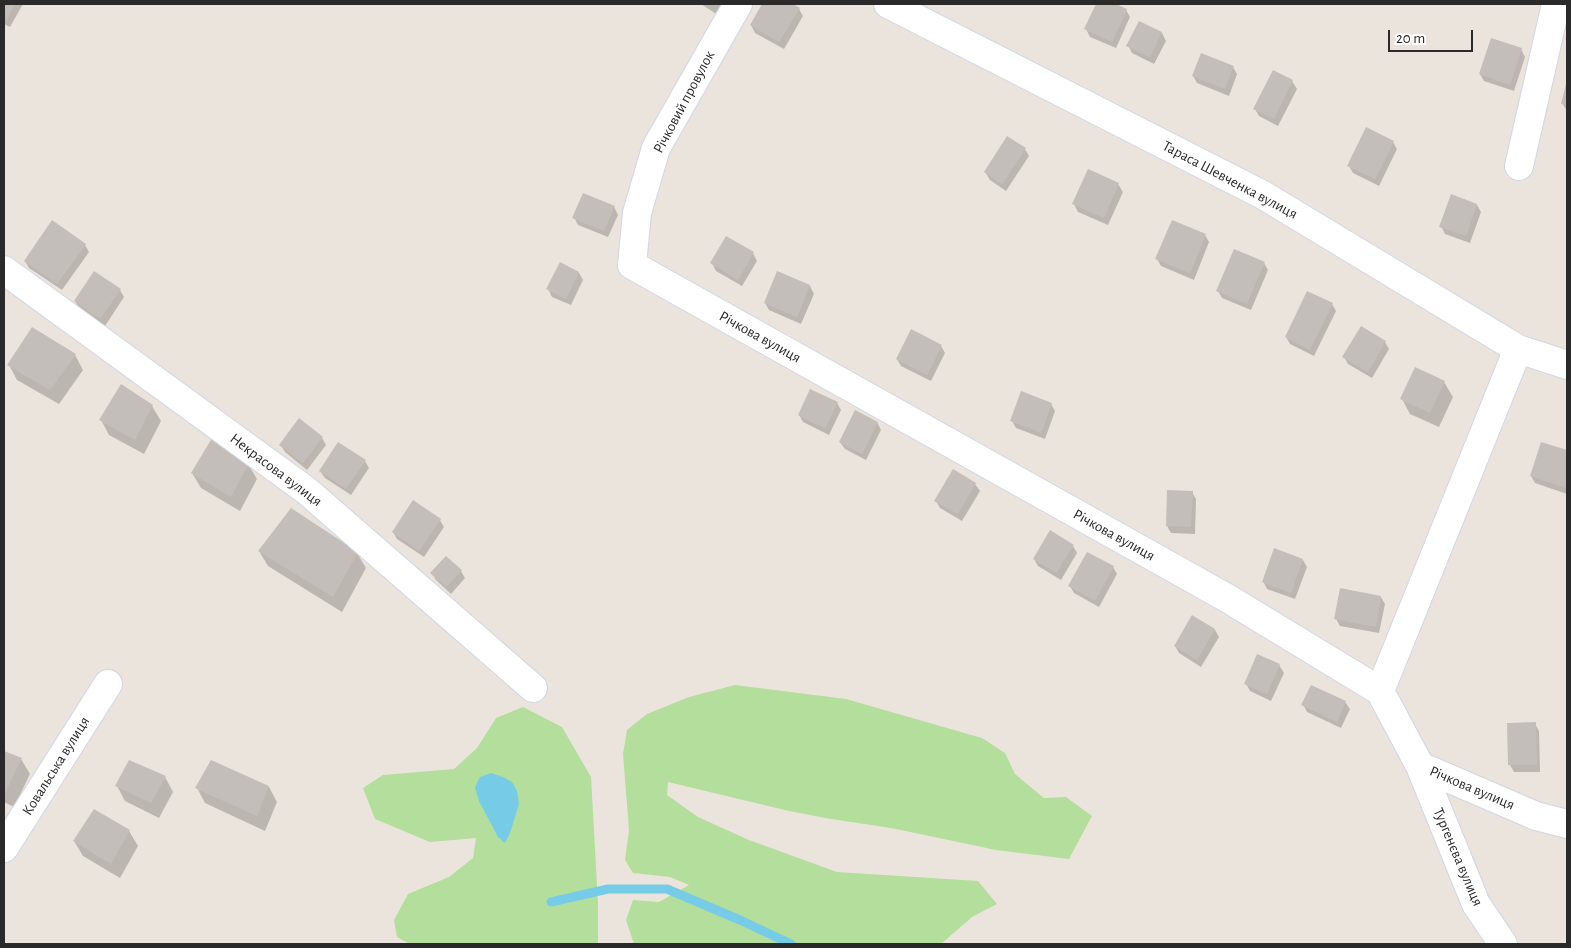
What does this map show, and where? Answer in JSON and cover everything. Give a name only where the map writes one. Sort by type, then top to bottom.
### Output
[{"type":"street","name":"Річковий провулок","points":[[632,265],[637,213],[656,148],[738,4]]},
{"type":"street","name":"Тараса Шевченка вулиця","points":[[888,4],[1263,195],[1518,349],[1567,365]]},
{"type":"street","points":[[1518,166],[1556,4]]},
{"type":"street","name":"Річкова вулиця","points":[[632,265],[1227,598],[1380,691],[1420,766],[1536,816],[1567,824]]},
{"type":"street","name":"Некрасова вулиця","points":[[4,270],[307,491],[533,688]]},
{"type":"street","points":[[1380,691],[1518,349]]},
{"type":"street","name":"Ковальська вулиця","points":[[4,848],[108,684]]},
{"type":"street","name":"Тургенєва вулиця","points":[[1420,766],[1476,904],[1503,944]]},
{"type":"green space","points":[[735,685],[846,699],[982,738],[1005,753],[1015,774],[1044,798],[1066,797],[1092,816],[1069,859],[996,850],[891,828],[789,811],[668,782],[667,795],[698,817],[749,840],[837,872],[978,881],[997,904],[972,917],[941,944],[634,944],[626,920],[633,900],[659,902],[689,885],[670,877],[633,873],[625,860],[629,830],[623,754],[627,730],[647,714],[689,697]]},
{"type":"green space","points":[[523,707],[562,727],[591,777],[598,903],[598,944],[410,944],[397,937],[394,920],[408,894],[449,877],[473,858],[476,838],[430,842],[375,819],[363,788],[383,775],[454,769],[477,748],[496,718]]},
{"type":"water","points":[[491,773],[512,782],[517,791],[519,804],[505,843],[498,837],[479,801],[475,787],[480,777]]},
{"type":"building","points":[[4,4],[15,4],[6,21],[4,20]]},
{"type":"building","points":[[762,4],[793,4],[800,8],[779,42],[750,25]]},
{"type":"building","points":[[1096,4],[1116,4],[1127,9],[1112,42],[1084,29]]},
{"type":"building","points":[[1139,21],[1162,32],[1150,57],[1126,46]]},
{"type":"building","points":[[1491,38],[1522,48],[1510,85],[1479,74]]},
{"type":"building","points":[[1201,53],[1234,66],[1225,89],[1192,76]]},
{"type":"building","points":[[1273,70],[1293,80],[1274,119],[1253,109]]},
{"type":"building","points":[[1567,80],[1567,105],[1561,104]]},
{"type":"building","points":[[1366,127],[1394,141],[1375,179],[1347,166]]},
{"type":"building","points":[[1007,136],[1026,148],[1002,184],[984,172]]},
{"type":"building","points":[[1088,169],[1119,183],[1104,218],[1072,204]]},
{"type":"building","points":[[583,193],[615,206],[604,231],[572,218]]},
{"type":"building","points":[[1451,194],[1477,204],[1466,236],[1439,227]]},
{"type":"building","points":[[52,220],[86,244],[57,284],[24,261]]},
{"type":"building","points":[[1172,220],[1206,234],[1190,273],[1155,259]]},
{"type":"building","points":[[726,236],[754,252],[738,280],[710,263]]},
{"type":"building","points":[[1234,249],[1265,262],[1247,304],[1216,291]]},
{"type":"building","points":[[560,262],[579,272],[566,299],[546,289]]},
{"type":"building","points":[[94,271],[121,289],[100,319],[74,301]]},
{"type":"building","points":[[777,271],[810,285],[797,317],[764,303]]},
{"type":"building","points":[[1307,291],[1333,303],[1310,350],[1285,337]]},
{"type":"building","points":[[1361,326],[1386,341],[1368,372],[1342,357]]},
{"type":"building","points":[[32,327],[76,354],[50,390],[7,365]]},
{"type":"building","points":[[911,329],[942,345],[927,375],[896,359]]},
{"type":"building","points":[[1415,367],[1445,381],[1430,413],[1400,399]]},
{"type":"building","points":[[121,384],[153,405],[135,440],[99,420]]},
{"type":"building","points":[[810,389],[838,402],[825,429],[798,415]]},
{"type":"building","points":[[1021,391],[1052,403],[1041,433],[1010,421]]},
{"type":"building","points":[[855,410],[878,422],[862,454],[839,442]]},
{"type":"building","points":[[299,418],[323,437],[303,463],[279,445]]},
{"type":"building","points":[[212,438],[249,463],[231,497],[191,473]]},
{"type":"building","points":[[338,442],[366,460],[346,489],[319,471]]},
{"type":"building","points":[[1541,442],[1567,450],[1566,488],[1530,476]]},
{"type":"building","points":[[953,469],[976,483],[958,514],[934,501]]},
{"type":"building","points":[[1167,490],[1193,491],[1191,527],[1166,526]]},
{"type":"building","points":[[413,500],[441,519],[419,551],[392,532]]},
{"type":"building","points":[[291,508],[358,552],[333,597],[258,551]]},
{"type":"building","points":[[1050,530],[1074,545],[1056,573],[1033,559]]},
{"type":"building","points":[[1274,548],[1303,559],[1291,593],[1262,582]]},
{"type":"building","points":[[1087,552],[1114,566],[1095,601],[1068,586]]},
{"type":"building","points":[[446,556],[462,570],[446,587],[430,573]]},
{"type":"building","points":[[1340,588],[1381,596],[1376,627],[1334,619]]},
{"type":"building","points":[[1192,615],[1215,629],[1197,660],[1174,646]]},
{"type":"building","points":[[1257,654],[1280,664],[1267,694],[1244,684]]},
{"type":"building","points":[[1311,685],[1346,701],[1337,722],[1301,705]]},
{"type":"building","points":[[1536,722],[1537,765],[1508,765],[1507,723]]},
{"type":"building","points":[[4,751],[22,758],[5,793],[4,792]]},
{"type":"building","points":[[129,760],[166,776],[151,803],[115,786]]},
{"type":"building","points":[[211,760],[269,786],[257,816],[195,788]]},
{"type":"building","points":[[94,809],[130,830],[111,864],[73,841]]},
{"type":"waterway","points":[[551,902],[608,889],[667,889],[791,944]]}]
